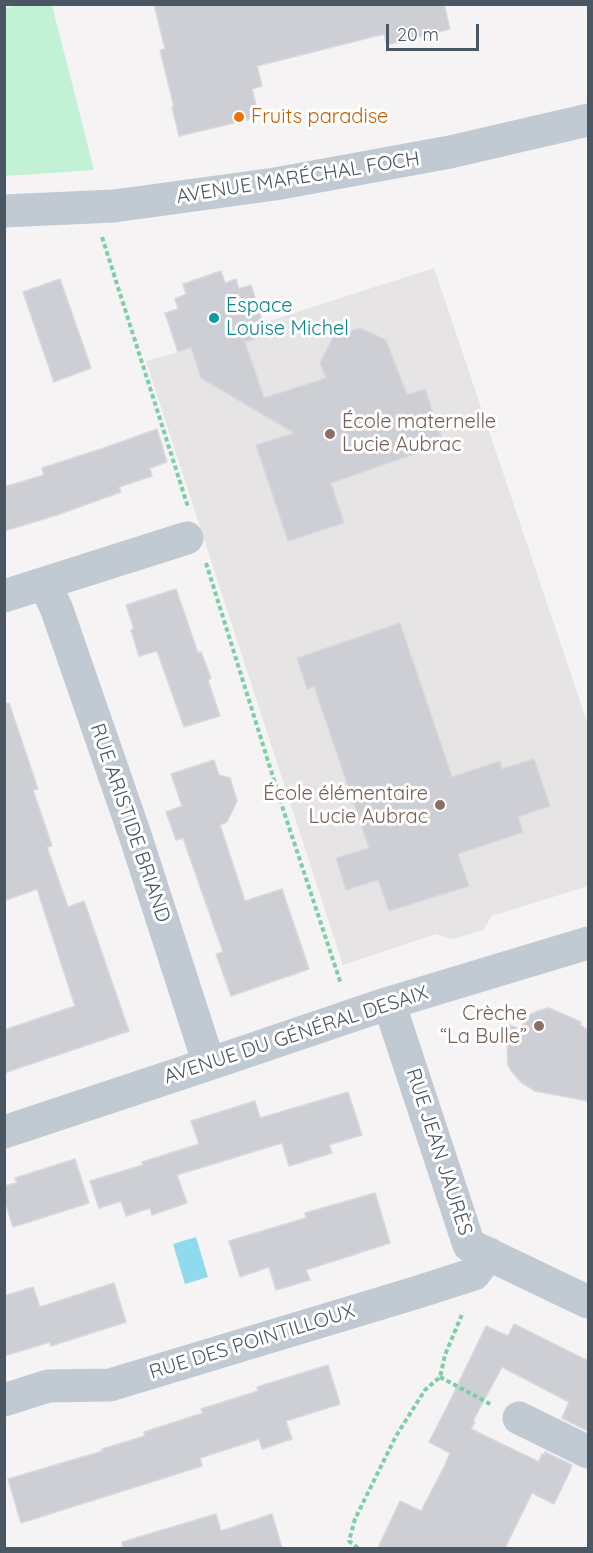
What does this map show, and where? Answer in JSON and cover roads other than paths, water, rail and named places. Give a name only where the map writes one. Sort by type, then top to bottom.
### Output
[{"type":"street","name":"AVENUE MARÉCHAL FOCH","points":[[4,211],[114,206],[275,184],[450,152],[588,120]]},
{"type":"street","points":[[4,596],[193,536]]},
{"type":"street","name":"RUE ARISTIDE BRIAND","points":[[45,584],[57,610],[136,838],[209,1064]]},
{"type":"street","name":"AVENUE DU GÉNÉRAL DESAIX","points":[[4,1132],[389,1003],[588,943]]},
{"type":"street","name":"RUE JEAN JAURÈS","points":[[389,1003],[469,1245],[481,1264],[588,1302]]},
{"type":"street","name":"RUE DES POINTILLOUX","points":[[4,1400],[48,1386],[110,1385],[481,1264]]},
{"type":"street","points":[[519,1418],[588,1452]]},
{"type":"water","points":[[196,1237],[208,1277],[185,1284],[173,1244]]},
{"type":"place","name":"Fruits paradise","points":[[239,117]]},
{"type":"place","name":"Espace Louise Michel","points":[[214,318]]},
{"type":"place","name":"École maternelle Lucie Aubrac","points":[[330,434]]},
{"type":"place","name":"École élémentaire Lucie Aubrac","points":[[440,805]]},
{"type":"place","name":"Crèche “La Bulle”","points":[[539,1026]]}]
